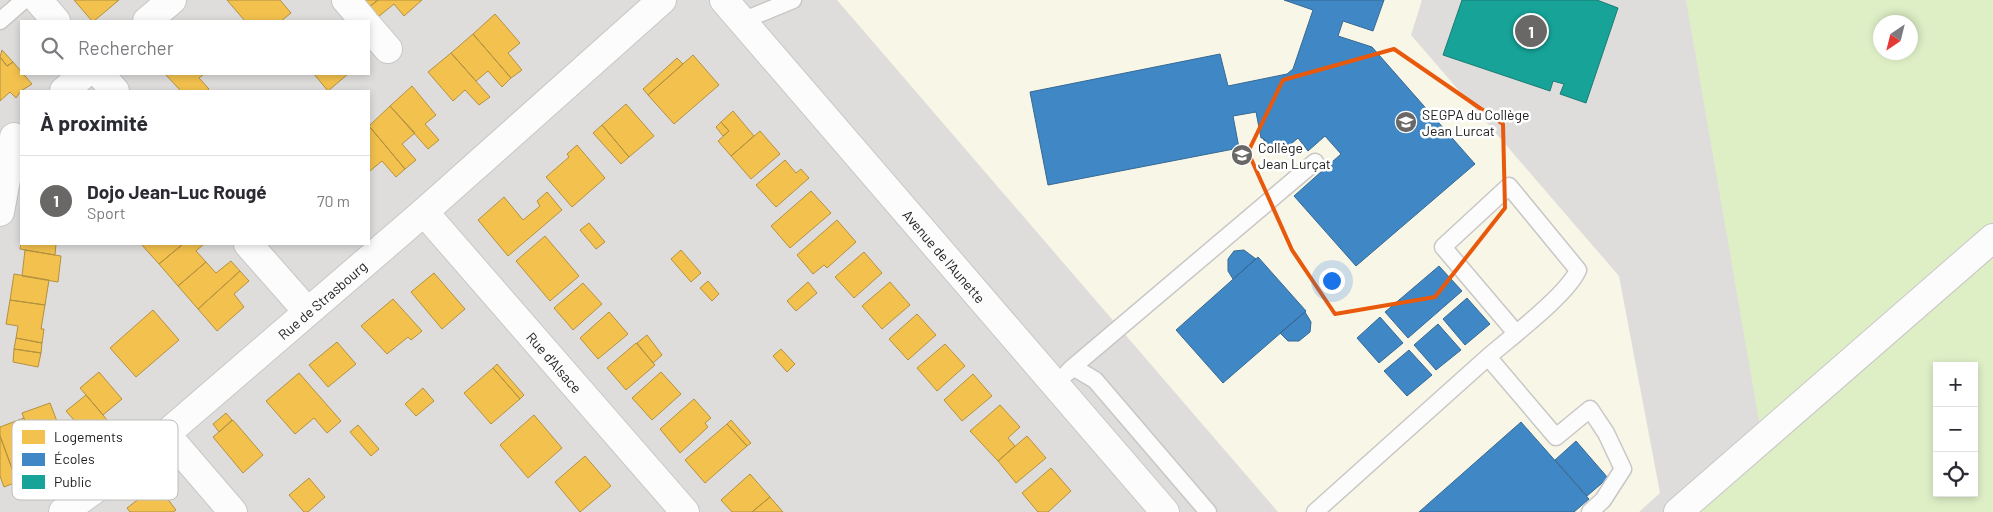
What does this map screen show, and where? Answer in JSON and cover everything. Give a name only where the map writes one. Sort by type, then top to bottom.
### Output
[{"type":"street","points":[[38,0],[55,20]]},
{"type":"street","points":[[148,20],[172,0]]},
{"type":"street","points":[[346,0],[363,20]]},
{"type":"street","name":"Rue de Strasbourg","points":[[178,424],[424,212],[662,0]]},
{"type":"street","name":"Avenue de l'Aunette","points":[[724,0],[1064,375],[1165,512]]},
{"type":"street","points":[[370,28],[388,49]]},
{"type":"street","points":[[65,90],[83,75]]},
{"type":"street","points":[[101,75],[114,90]]},
{"type":"street","points":[[0,212],[12,134]]},
{"type":"street","name":"Rue d'Alsace","points":[[424,212],[685,512]]},
{"type":"street","points":[[1678,512],[1993,238]]},
{"type":"street","points":[[249,245],[307,311]]},
{"type":"street","points":[[178,448],[233,512]]},
{"type":"street","name":"Rue de Strasbourg","points":[[63,512],[80,500]]},
{"type":"lane","points":[[0,20],[24,0]]},
{"type":"lane","points":[[742,21],[793,0]]},
{"type":"lane","points":[[1064,375],[1315,162]]},
{"type":"lane","points":[[1315,512],[1516,333],[1572,282],[1578,270],[1509,186],[1443,247],[1516,333]]},
{"type":"lane","points":[[1488,358],[1556,437],[1590,409],[1606,433],[1623,469],[1603,500],[1590,512]]},
{"type":"lane","points":[[1064,375],[1094,380],[1208,512]]},
{"type":"highlighted area","points":[[1394,49],[1503,124],[1505,208],[1435,297],[1335,314],[1292,250],[1248,152],[1283,80]]},
{"type":"shaded area","points":[[0,0],[1993,0],[1993,512],[0,512]]},
{"type":"shaded area","name":"Collège Jean Lurçat","points":[[837,0],[1422,0],[1411,35],[1619,276],[1660,493],[1639,512],[1278,512]]},
{"type":"green space","points":[[1686,0],[1993,0],[1993,512],[1673,512],[1761,432]]},
{"type":"building: Logements","points":[[74,0],[119,0],[95,20],[91,20]]},
{"type":"building: Logements","points":[[227,0],[280,0],[291,13],[282,20],[244,20]]},
{"type":"building: Logements","points":[[363,0],[378,0],[369,7]]},
{"type":"building: Logements","points":[[378,0],[422,0],[404,16],[394,4],[378,17],[369,7]]},
{"type":"building: Logements","points":[[495,14],[520,43],[508,53],[522,70],[511,78],[473,34]]},
{"type":"building: Logements","points":[[473,34],[511,78],[502,87],[488,71],[476,81],[451,53]]},
{"type":"building: Logements","points":[[2,50],[13,62],[7,66],[0,57]]},
{"type":"building: Logements","points":[[451,53],[490,97],[479,105],[465,90],[453,101],[428,72]]},
{"type":"building: Logements","points":[[693,55],[719,85],[674,124],[648,95]]},
{"type":"building: Logements","points":[[0,57],[7,66],[13,62],[20,70],[20,75],[24,75],[32,84],[20,90],[16,98],[10,92],[0,101]]},
{"type":"building: Logements","points":[[677,58],[683,64],[648,95],[643,89]]},
{"type":"building: Logements","points":[[166,75],[203,75],[199,78],[209,89],[208,90],[180,90]]},
{"type":"building: Logements","points":[[315,75],[347,75],[329,90]]},
{"type":"building: Logements","points":[[412,86],[436,115],[425,124],[439,140],[428,149],[390,106]]},
{"type":"building: Logements","points":[[626,104],[654,136],[629,157],[602,125]]},
{"type":"building: Logements","points":[[390,106],[415,133],[402,144],[416,160],[405,169],[370,125]]},
{"type":"building: Logements","points":[[733,111],[754,136],[731,156],[718,141],[729,131],[721,122]]},
{"type":"building: Logements","points":[[721,122],[729,131],[723,136],[716,127]]},
{"type":"building: Logements","points":[[602,125],[629,157],[621,164],[593,133]]},
{"type":"building: Logements","points":[[370,127],[405,169],[396,177],[382,161],[370,171]]},
{"type":"building: Logements","points":[[760,131],[780,154],[751,179],[731,156]]},
{"type":"building: Logements","points":[[577,145],[605,178],[572,207],[546,177],[569,157],[567,154]]},
{"type":"building: Logements","points":[[785,160],[796,173],[801,169],[809,178],[776,207],[756,185]]},
{"type":"building: Logements","points":[[811,191],[831,213],[790,248],[771,226]]},
{"type":"building: Logements","points":[[547,192],[562,210],[508,256],[478,220],[504,197],[523,220],[540,206],[537,201]]},
{"type":"building: Logements","points":[[837,220],[856,242],[827,268],[824,265],[813,274],[797,255]]},
{"type":"building: Logements","points":[[589,223],[605,242],[596,249],[580,230]]},
{"type":"building: Logements","points":[[545,236],[579,276],[550,301],[516,261]]},
{"type":"building: Logements","points":[[21,245],[56,245],[55,255],[20,249]]},
{"type":"building: Logements","points":[[142,245],[182,245],[159,264]]},
{"type":"building: Logements","points":[[182,245],[203,245],[196,251],[206,262],[178,286],[159,264]]},
{"type":"building: Logements","points":[[25,250],[61,256],[58,282],[22,276]]},
{"type":"building: Logements","points":[[681,250],[701,273],[691,282],[671,259]]},
{"type":"building: Logements","points":[[864,252],[882,273],[854,298],[835,277]]},
{"type":"building: Logements","points":[[231,261],[240,271],[198,309],[178,286],[206,262],[216,273]]},
{"type":"building: Logements","points":[[240,271],[249,281],[234,294],[244,307],[217,331],[198,309]]},
{"type":"building: Logements","points":[[434,273],[465,309],[442,329],[411,292]]},
{"type":"building: Logements","points":[[14,274],[49,280],[45,305],[10,300]]},
{"type":"building: Logements","points":[[708,281],[719,294],[712,301],[700,288]]},
{"type":"building: Logements","points":[[808,282],[817,293],[796,311],[787,301]]},
{"type":"building: Logements","points":[[890,282],[910,305],[882,329],[862,306]]},
{"type":"building: Logements","points":[[583,283],[602,304],[573,330],[554,308]]},
{"type":"building: Logements","points":[[393,299],[422,331],[411,340],[408,337],[387,354],[361,326]]},
{"type":"building: Logements","points":[[10,300],[45,305],[41,329],[44,329],[42,343],[16,338],[18,326],[6,324]]},
{"type":"building: Logements","points":[[153,310],[179,340],[136,377],[110,348]]},
{"type":"building: Logements","points":[[609,312],[628,334],[598,359],[580,338]]},
{"type":"building: Logements","points":[[917,314],[936,335],[908,360],[889,339]]},
{"type":"building: Logements","points":[[647,335],[662,355],[653,363],[637,343]]},
{"type":"building: Logements","points":[[16,338],[42,343],[41,353],[14,349]]},
{"type":"building: Logements","points":[[337,342],[356,364],[328,387],[309,365]]},
{"type":"building: Logements","points":[[636,343],[655,365],[626,390],[607,368]]},
{"type":"building: Logements","points":[[945,344],[965,366],[937,391],[917,368]]},
{"type":"building: Logements","points":[[14,349],[41,353],[38,367],[13,362]]},
{"type":"building: Logements","points":[[781,349],[795,364],[787,372],[773,356]]},
{"type":"building: Logements","points":[[497,364],[524,395],[520,399],[493,368]]},
{"type":"building: Logements","points":[[493,368],[520,399],[491,424],[464,393]]},
{"type":"building: Logements","points":[[99,372],[122,399],[103,415],[80,388]]},
{"type":"building: Logements","points":[[661,372],[681,394],[652,420],[632,398]]},
{"type":"building: Logements","points":[[299,373],[341,421],[327,433],[314,418],[295,434],[266,401]]},
{"type":"building: Logements","points":[[973,374],[992,396],[962,421],[944,400]]},
{"type":"building: Logements","points":[[423,388],[434,401],[416,416],[405,404]]},
{"type":"building: Logements","points":[[86,395],[107,420],[74,420],[66,411]]},
{"type":"building: Logements","points":[[694,399],[711,418],[705,423],[708,427],[680,453],[660,429]]},
{"type":"building: Logements","points":[[50,403],[56,420],[25,420],[22,413]]},
{"type":"building: Logements","points":[[1000,405],[1020,427],[1008,438],[1015,446],[998,461],[970,431]]},
{"type":"building: Logements","points":[[226,413],[232,420],[219,432],[213,424]]},
{"type":"building: Logements","points":[[534,415],[562,448],[528,478],[500,445]]},
{"type":"building: Logements","points":[[233,420],[263,455],[243,473],[213,437]]},
{"type":"building: Logements","points":[[731,420],[751,443],[747,446],[727,424]]},
{"type":"building: Logements","points":[[12,422],[12,468],[0,436],[0,427]]},
{"type":"building: Logements","points":[[727,424],[747,446],[705,483],[685,460]]},
{"type":"building: Logements","points":[[358,425],[379,449],[371,456],[350,432]]},
{"type":"building: Logements","points":[[0,436],[12,468],[12,484],[4,487],[0,476]]},
{"type":"building: Logements","points":[[1027,436],[1046,458],[1016,483],[998,461]]},
{"type":"building: Logements","points":[[585,456],[611,486],[580,512],[555,482]]},
{"type":"building: Logements","points":[[1051,468],[1071,491],[1048,512],[1038,512],[1022,493]]},
{"type":"building: Logements","points":[[750,474],[770,497],[752,512],[732,512],[721,500]]},
{"type":"building: Logements","points":[[309,478],[325,497],[308,512],[304,512],[289,495]]},
{"type":"building: Logements","points":[[770,497],[783,512],[752,512]]},
{"type":"building: Logements","points":[[137,500],[168,500],[176,510],[173,512],[130,512],[127,508]]},
{"type":"building: Écoles","name":"Collège Jean Lurçat","points":[[1284,0],[1384,0],[1373,31],[1343,21],[1338,36],[1372,47],[1475,164],[1356,266],[1294,196],[1341,154],[1325,136],[1308,151],[1298,138],[1278,155],[1261,138],[1256,112],[1233,116],[1239,148],[1048,185],[1030,92],[1220,54],[1228,86],[1287,74],[1293,69],[1313,10]]},
{"type":"building: Écoles","points":[[1263,138],[1278,155],[1269,152]]},
{"type":"building: Écoles","points":[[1244,250],[1256,259],[1233,279],[1228,271],[1228,259],[1234,251]]},
{"type":"building: Écoles","points":[[1258,257],[1306,311],[1223,383],[1176,330]]},
{"type":"building: Écoles","points":[[1439,266],[1462,291],[1408,338],[1385,312]]},
{"type":"building: Écoles","points":[[1467,298],[1490,324],[1465,345],[1443,319]]},
{"type":"building: Écoles","points":[[1305,312],[1311,322],[1310,332],[1299,341],[1288,341],[1280,333]]},
{"type":"building: Écoles","points":[[1380,317],[1403,343],[1379,363],[1357,338]]},
{"type":"building: Écoles","points":[[1438,324],[1461,350],[1436,370],[1414,345]]},
{"type":"building: Écoles","points":[[1409,350],[1432,375],[1407,396],[1384,371]]},
{"type":"building: Écoles","points":[[1521,422],[1589,499],[1574,512],[1419,512]]},
{"type":"building: Écoles","points":[[1576,441],[1608,478],[1587,496],[1555,460]]},
{"type":"building: Public","points":[[1462,0],[1597,0],[1618,8],[1586,103],[1560,94],[1564,84],[1553,81],[1550,91],[1443,55]]},
{"type":"place","name":"Dojo Jean-Luc Rougé","points":[[1531,31]]},
{"type":"place","name":"SEGPA du Collège Jean Lurcat","points":[[1406,122]]},
{"type":"place","name":"Collège Jean Lurçat","points":[[1242,155]]}]
